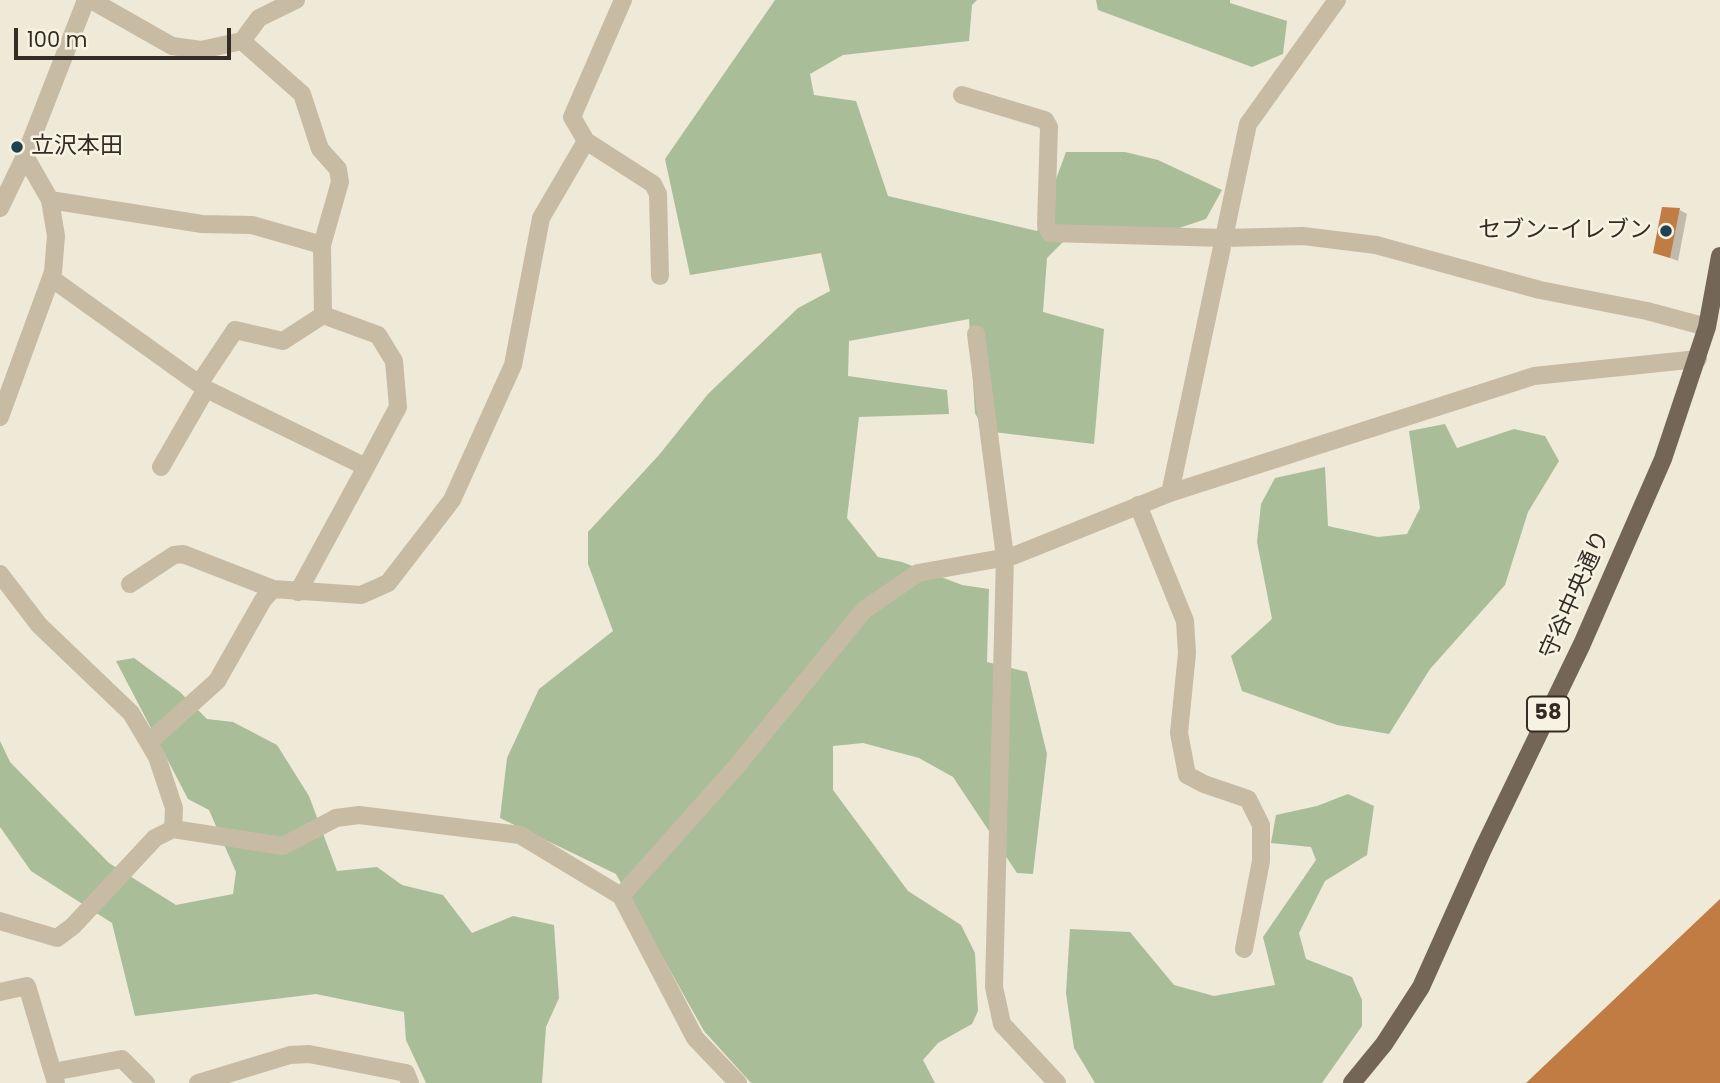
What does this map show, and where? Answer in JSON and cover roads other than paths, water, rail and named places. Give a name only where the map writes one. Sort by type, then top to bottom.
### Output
[{"type":"main road","name":"守谷中央通り","points":[[1352,1083],[1384,1044],[1421,987],[1593,620],[1663,459],[1698,359],[1714,329],[1720,256]]},
{"type":"street","points":[[0,208],[88,0],[172,46],[201,50],[242,41],[259,18],[296,0]]},
{"type":"street","points":[[623,0],[572,117],[586,141],[653,184],[657,194],[660,276]]},
{"type":"street","points":[[1170,493],[1248,124],[1337,0]]},
{"type":"street","points":[[242,41],[302,94],[320,149],[338,169],[340,182],[322,245],[323,315]]},
{"type":"street","points":[[962,95],[1045,120],[1049,127],[1046,225],[1050,233],[1224,238],[1303,236],[1376,245],[1540,290],[1647,311],[1714,329]]},
{"type":"street","points":[[130,584],[174,555],[183,554],[273,589],[361,595],[388,583],[452,500],[513,365],[541,218],[586,141]]},
{"type":"street","points":[[0,417],[51,278],[56,236],[50,200],[24,156]]},
{"type":"street","points":[[50,200],[202,224],[252,225],[322,245]]},
{"type":"street","points":[[51,278],[203,387],[366,467]]},
{"type":"street","points":[[298,592],[398,407],[394,361],[378,335],[323,315]]},
{"type":"street","points":[[161,467],[235,330],[283,341],[323,315]]},
{"type":"street","points":[[976,334],[1005,557],[994,987],[1002,1024],[1057,1083]]},
{"type":"street","points":[[621,896],[736,767],[864,610],[918,573],[1005,557],[1170,493],[1534,376],[1698,359]]},
{"type":"street","points":[[1138,505],[1185,621],[1187,653],[1180,733],[1187,775],[1204,784],[1248,799],[1262,825],[1261,861],[1244,949]]},
{"type":"street","points":[[0,574],[39,625],[131,713],[157,757],[174,808],[173,829]]},
{"type":"street","points":[[149,742],[217,681],[263,600],[273,589]]},
{"type":"street","points":[[0,921],[57,938],[73,926],[155,838],[173,829],[283,846],[336,818],[359,814],[520,835],[621,896],[695,1038],[738,1083]]},
{"type":"street","points":[[0,992],[27,986],[55,1077],[122,1059],[146,1083]]},
{"type":"street","points":[[198,1083],[290,1055],[309,1054],[406,1073],[410,1083]]},
{"type":"place","name":"立沢本田","points":[[17,147]]},
{"type":"place","name":"セブン-イレブン","points":[[1666,231]]}]
